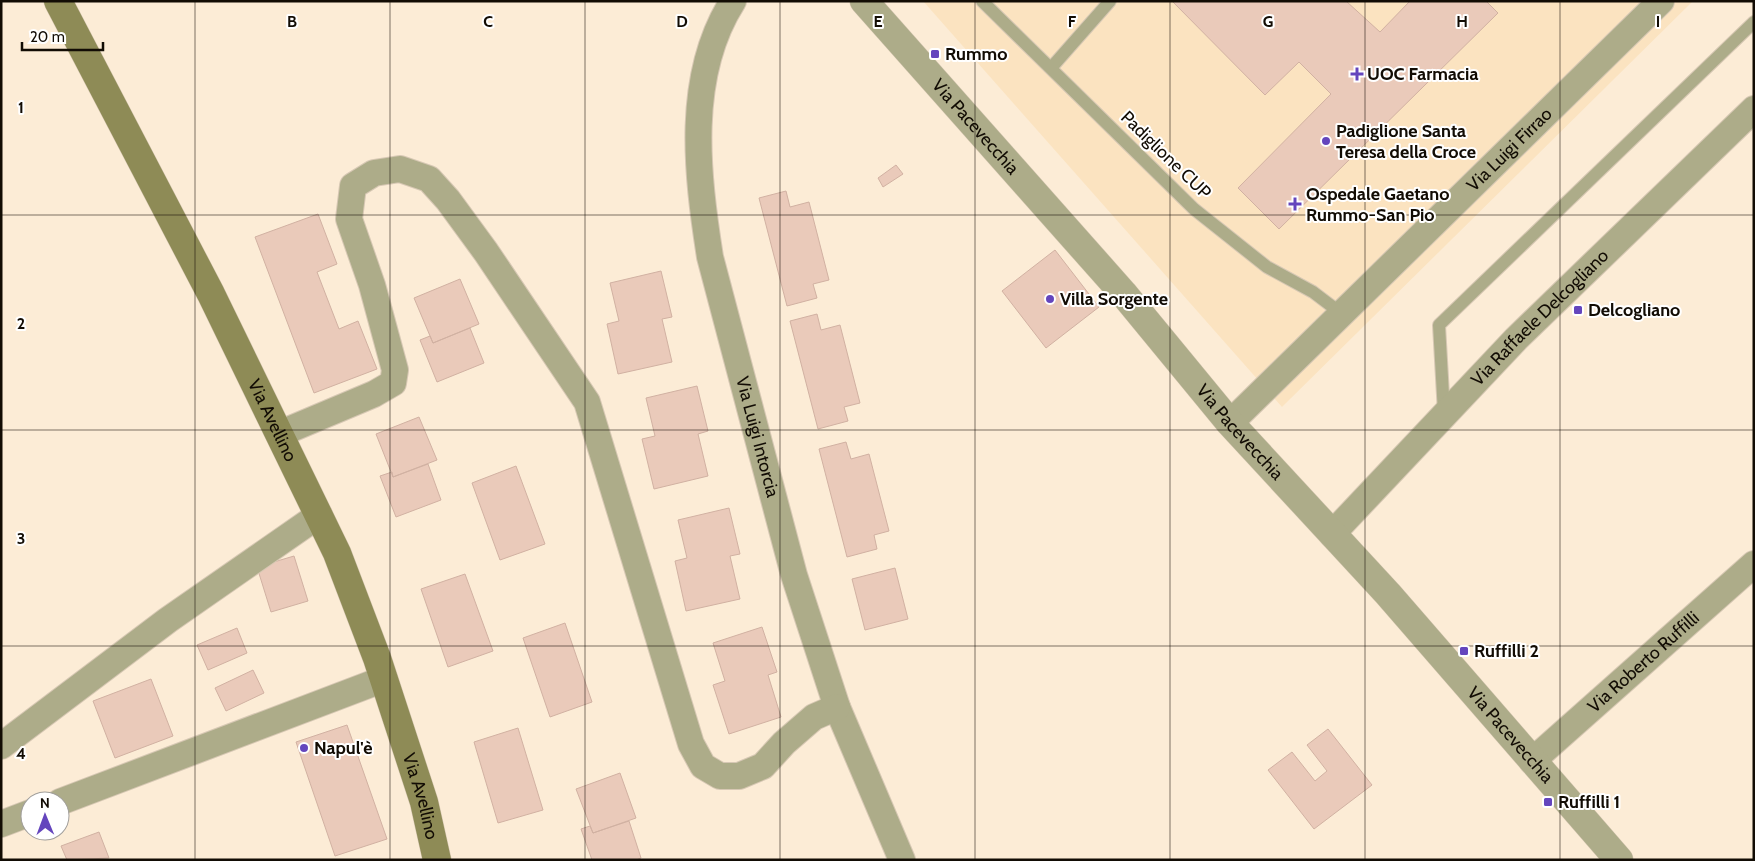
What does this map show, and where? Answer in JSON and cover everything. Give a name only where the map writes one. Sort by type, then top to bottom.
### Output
[{"type":"main road","name":"Via Avellino","points":[[58,1],[211,294],[337,553],[384,679],[424,802],[438,860]]},
{"type":"street","name":"Via Luigi Intorcia","points":[[733,1],[709,56],[701,103],[698,152],[702,205],[710,257],[794,575],[837,707],[902,860]]},
{"type":"street","name":"Via Pacevecchia","points":[[864,1],[1123,294],[1230,422],[1388,594],[1619,860]]},
{"type":"street","name":"Via Luigi Firrao","points":[[1230,422],[1661,1]]},
{"type":"street","name":"Via Raffaele Delcogliano","points":[[1332,534],[1516,339],[1754,109]]},
{"type":"street","points":[[279,434],[374,394],[393,383],[395,370],[372,285],[349,219],[353,186],[374,173],[400,169],[429,179],[448,200],[486,252],[587,402],[691,744],[703,766],[720,776],[739,776],[763,766],[784,743],[814,716],[837,707]]},
{"type":"street","points":[[1,746],[168,620],[319,515]]},
{"type":"street","name":"Via Roberto Ruffilli","points":[[1532,761],[1754,564]]},
{"type":"street","points":[[70,798],[384,679]]},
{"type":"street","points":[[1,824],[20,817]]},
{"type":"lane","name":"Padiglione CUP","points":[[982,1],[1194,209],[1267,268],[1312,292],[1342,314]]},
{"type":"lane","points":[[1052,68],[1110,1]]},
{"type":"lane","points":[[1444,416],[1439,325],[1754,22]]},
{"type":"shaded area","name":"Ospedale Gaetano Rummo-San Pio","points":[[923,1],[1693,1],[1282,407]]},
{"type":"building","name":"Padiglione Santa Teresa della Croce","points":[[1172,1],[1346,1],[1380,32],[1410,1],[1486,1],[1498,13],[1279,229],[1238,188],[1331,94],[1299,62],[1265,95]]},
{"type":"building","points":[[896,165],[903,174],[883,187],[878,178]]},
{"type":"building","points":[[786,191],[790,207],[809,202],[829,280],[813,284],[817,298],[787,306],[759,198]]},
{"type":"building","points":[[318,214],[337,264],[317,272],[339,329],[358,321],[377,369],[314,393],[255,237]]},
{"type":"building","name":"Villa Sorgente","points":[[1055,250],[1099,307],[1046,348],[1002,291]]},
{"type":"building","points":[[661,271],[672,317],[662,319],[672,362],[618,374],[607,324],[619,321],[610,283]]},
{"type":"building","points":[[460,279],[479,324],[433,343],[414,298]]},
{"type":"building","points":[[817,314],[821,330],[840,325],[860,403],[844,407],[848,421],[818,429],[790,321]]},
{"type":"building","points":[[470,328],[484,363],[437,382],[420,340],[430,336],[433,343]]},
{"type":"building","points":[[697,386],[708,431],[698,434],[708,476],[654,489],[642,439],[655,436],[646,398]]},
{"type":"building","points":[[419,417],[437,460],[393,477],[376,434]]},
{"type":"building","points":[[846,442],[851,459],[869,454],[889,531],[874,535],[877,549],[847,557],[819,449]]},
{"type":"building","points":[[428,464],[441,500],[396,517],[380,476],[392,472],[393,477]]},
{"type":"building","points":[[516,466],[545,544],[500,560],[472,483]]},
{"type":"building","points":[[729,508],[740,554],[730,556],[740,599],[686,611],[675,561],[687,558],[678,520]]},
{"type":"building","points":[[294,556],[308,601],[271,612],[257,567]]},
{"type":"building","points":[[895,568],[908,619],[865,630],[852,579]]},
{"type":"building","points":[[465,574],[493,651],[448,667],[421,589]]},
{"type":"building","points":[[565,623],[592,702],[550,717],[523,638]]},
{"type":"building","points":[[762,627],[777,672],[768,675],[781,717],[729,734],[713,685],[725,681],[713,643]]},
{"type":"building","points":[[237,628],[247,653],[208,670],[197,645]]},
{"type":"building","points":[[253,670],[264,693],[226,711],[215,688]]},
{"type":"building","points":[[151,679],[173,736],[115,758],[93,701]]},
{"type":"building","points":[[347,725],[387,839],[335,856],[296,742]]},
{"type":"building","points":[[518,728],[543,810],[498,823],[474,742]]},
{"type":"building","points":[[1328,729],[1372,785],[1314,829],[1268,770],[1292,752],[1315,781],[1327,771],[1307,745]]},
{"type":"building","points":[[620,773],[636,818],[593,833],[576,789]]},
{"type":"building","points":[[629,821],[641,858],[636,860],[592,860],[581,829],[590,826],[593,833]]},
{"type":"building","points":[[99,832],[109,858],[67,860],[61,846]]},
{"type":"place","name":"Rummo","points":[[935,54]]},
{"type":"place","name":"UOC Farmacia","points":[[1357,74]]},
{"type":"place","name":"Padiglione Santa Teresa della Croce","points":[[1326,141]]},
{"type":"place","name":"Ospedale Gaetano Rummo-San Pio","points":[[1295,204]]},
{"type":"place","name":"Villa Sorgente","points":[[1050,299]]},
{"type":"place","name":"Delcogliano","points":[[1578,310]]},
{"type":"place","name":"Ruffilli 2","points":[[1464,651]]},
{"type":"place","name":"Napul'è","points":[[304,748]]},
{"type":"place","name":"Ruffilli 1","points":[[1548,802]]}]
